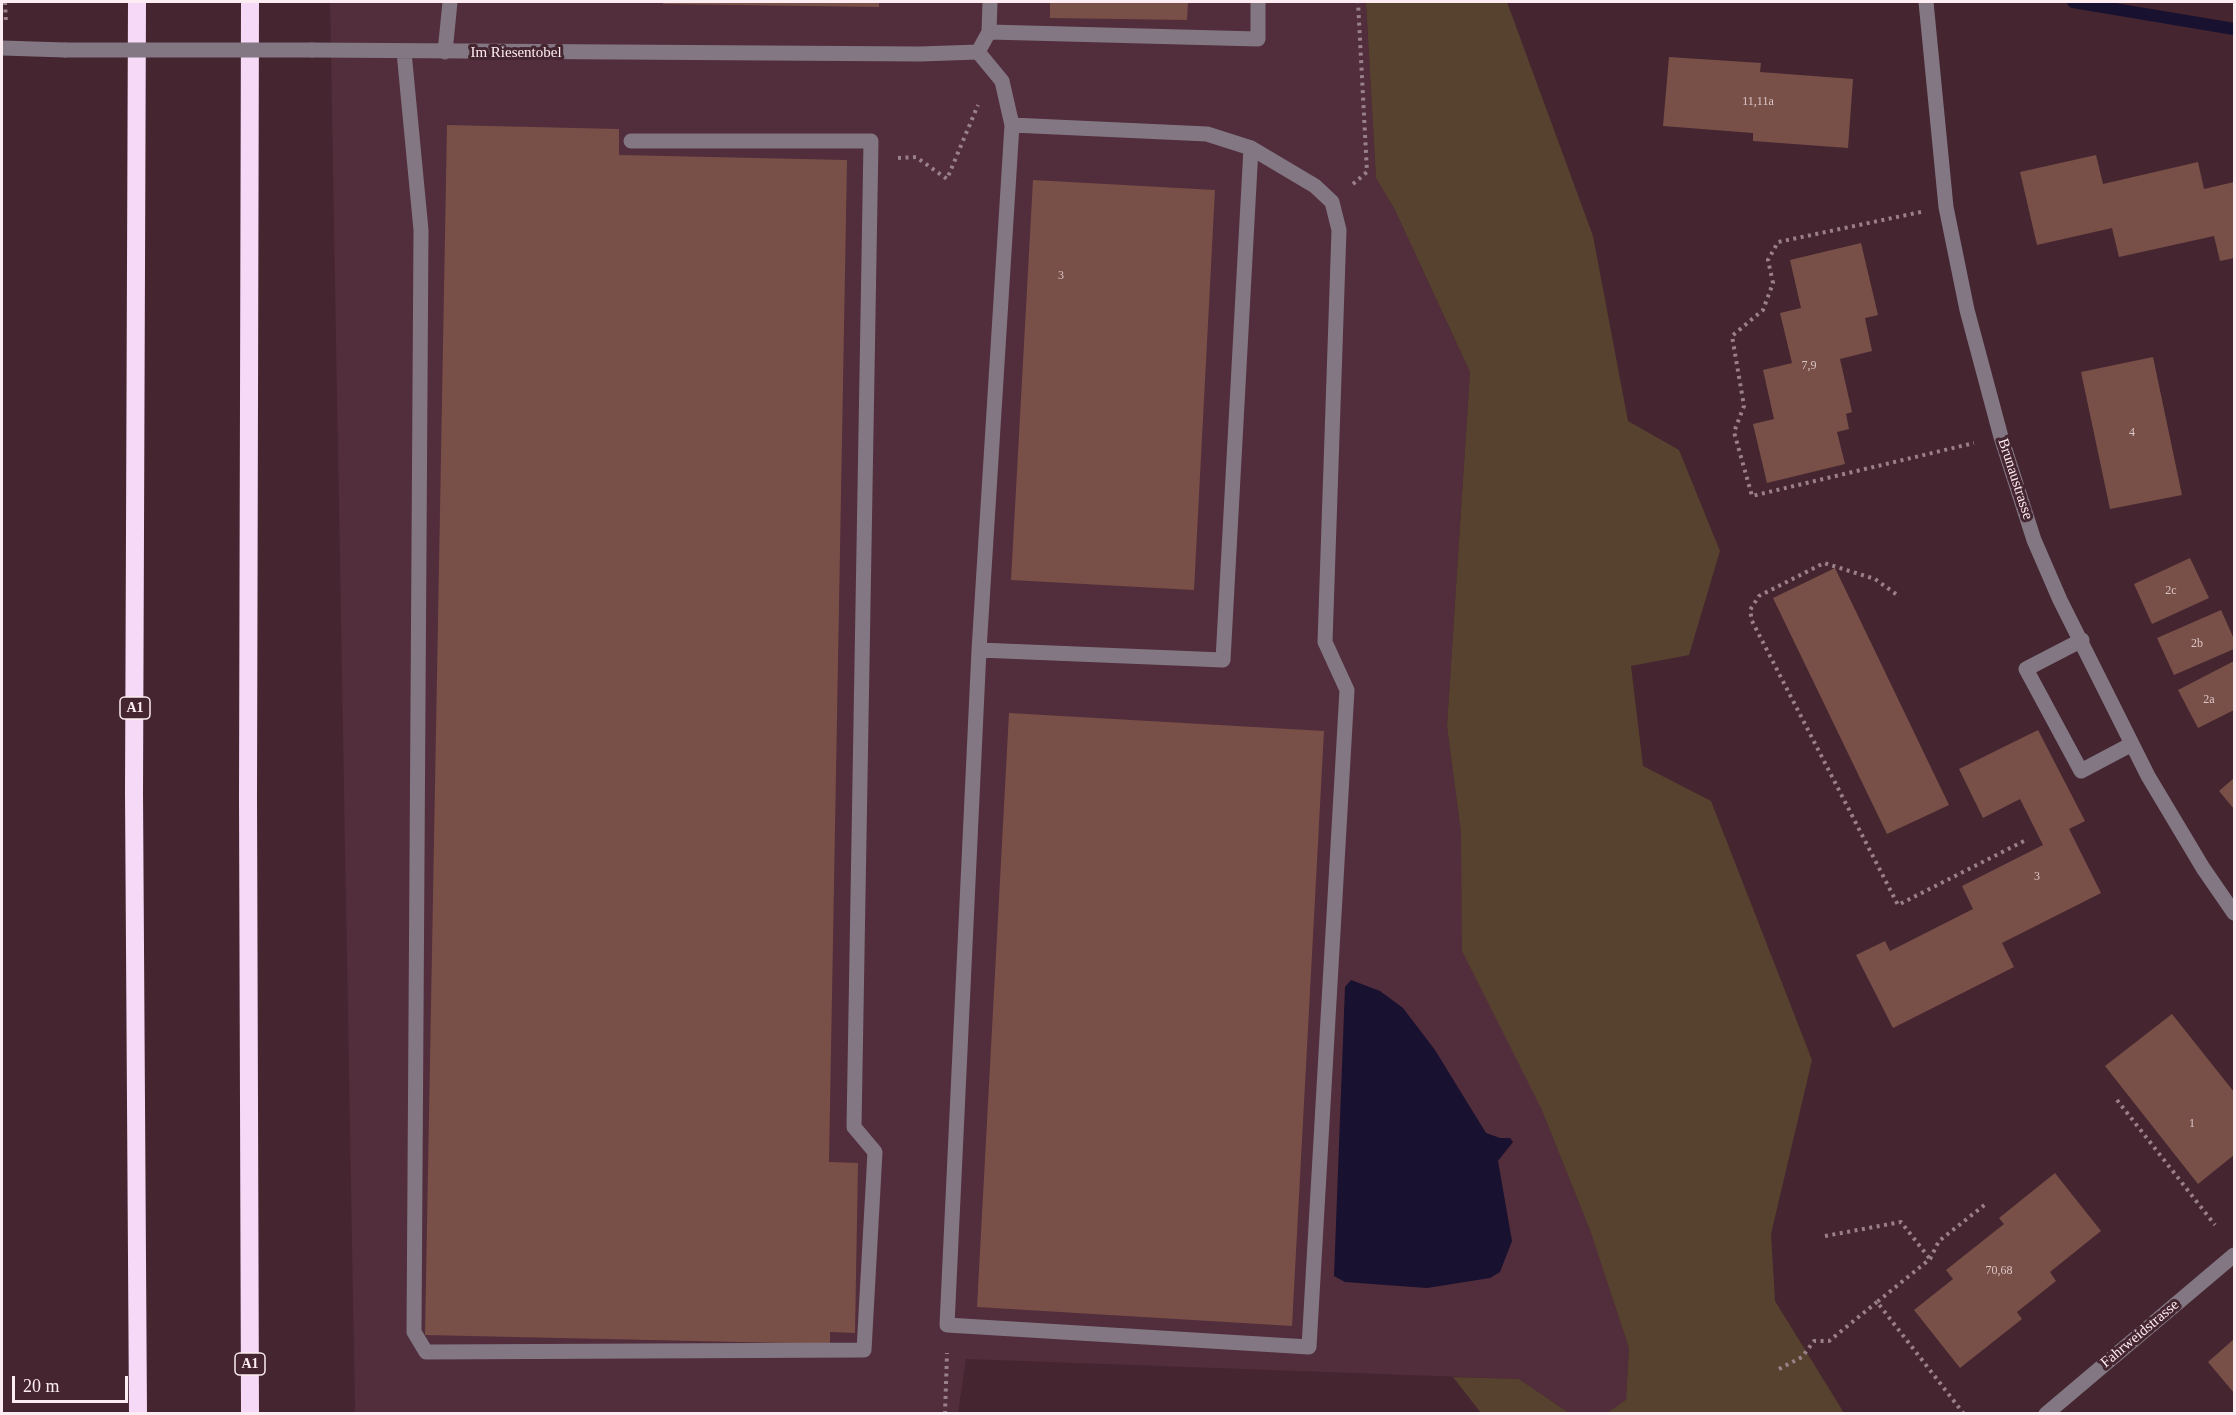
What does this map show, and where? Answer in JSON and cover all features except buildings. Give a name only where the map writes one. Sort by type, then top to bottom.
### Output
[{"type":"highway","name":"A1","points":[[137,2],[134,792],[138,1413]]},
{"type":"highway","name":"A1","points":[[250,2],[248,808],[250,1413]]},
{"type":"street","points":[[445,52],[450,2]]},
{"type":"street","points":[[990,2],[989,32],[978,52],[1002,81],[1012,125],[979,650],[947,1325],[1309,1347],[1347,690],[1325,642],[1339,230],[1332,202],[1315,186],[1251,148],[1207,134],[1012,125]]},
{"type":"street","points":[[989,32],[1258,39],[1258,2]]},
{"type":"street","name":"Brunaustrasse","points":[[1926,8],[1946,207],[1967,310],[2001,437],[2034,540],[2060,600],[2132,744],[2204,868],[2235,913]]},
{"type":"street","name":"Im Riesentobel","points":[[2,48],[404,52],[920,54],[978,52]]},
{"type":"street","points":[[404,52],[421,230],[414,1332],[426,1352],[864,1350],[874,1152],[854,1127],[871,141],[631,141]]},
{"type":"street","points":[[979,650],[1223,660],[1251,148]]},
{"type":"street","points":[[2082,640],[2026,669],[2081,771],[2132,744]]},
{"type":"street","name":"Fahrweidstrasse","points":[[2046,1413],[2235,1255]]},
{"type":"path","points":[[1332,202],[1367,172],[1358,2]]},
{"type":"path","points":[[870,159],[916,157],[947,179],[976,106],[1002,81]]},
{"type":"path","points":[[1946,207],[1778,242],[1768,260],[1773,283],[1762,310],[1732,336],[1744,406],[1734,432],[1752,496],[2001,437]]},
{"type":"path","points":[[1896,594],[1875,579],[1824,563],[1759,596],[1750,610],[1752,621],[1898,905],[2028,839]]},
{"type":"path","points":[[2117,1100],[2215,1225]]},
{"type":"path","points":[[1779,1369],[1802,1357],[1814,1341],[1830,1341],[1930,1259],[1939,1241],[1987,1203]]},
{"type":"path","points":[[1825,1236],[1901,1222],[1930,1259]]},
{"type":"path","points":[[1877,1302],[1964,1413]]},
{"type":"path","points":[[945,1413],[947,1325]]},
{"type":"shaded area","points":[[330,2],[1366,2],[1376,178],[1395,210],[1470,372],[1447,726],[1461,833],[1541,1108],[1590,1230],[1629,1348],[1626,1401],[1607,1413],[1569,1413],[1519,1379],[966,1359],[958,1413],[355,1413]]},
{"type":"shaded area","points":[[1366,2],[1507,2],[1593,236],[1628,421],[1679,450],[1720,551],[1689,655],[1631,666],[1643,766],[1711,801],[1812,1060],[1771,1234],[1775,1301],[1844,1413],[1607,1413],[1626,1400],[1629,1348],[1590,1230],[1541,1108],[1462,951],[1461,833],[1447,726],[1470,372],[1395,210],[1376,178]]},
{"type":"shaded area","points":[[1351,980],[1380,991],[1403,1008],[1435,1050],[1486,1133],[1500,1138],[1510,1138],[1513,1142],[1498,1161],[1512,1241],[1500,1272],[1490,1278],[1427,1288],[1345,1282],[1334,1276],[1345,987]]},
{"type":"shaded area","points":[[1453,1377],[1519,1379],[1569,1413],[1481,1413]]},
{"type":"waterway","points":[[2073,2],[2234,29]]}]
